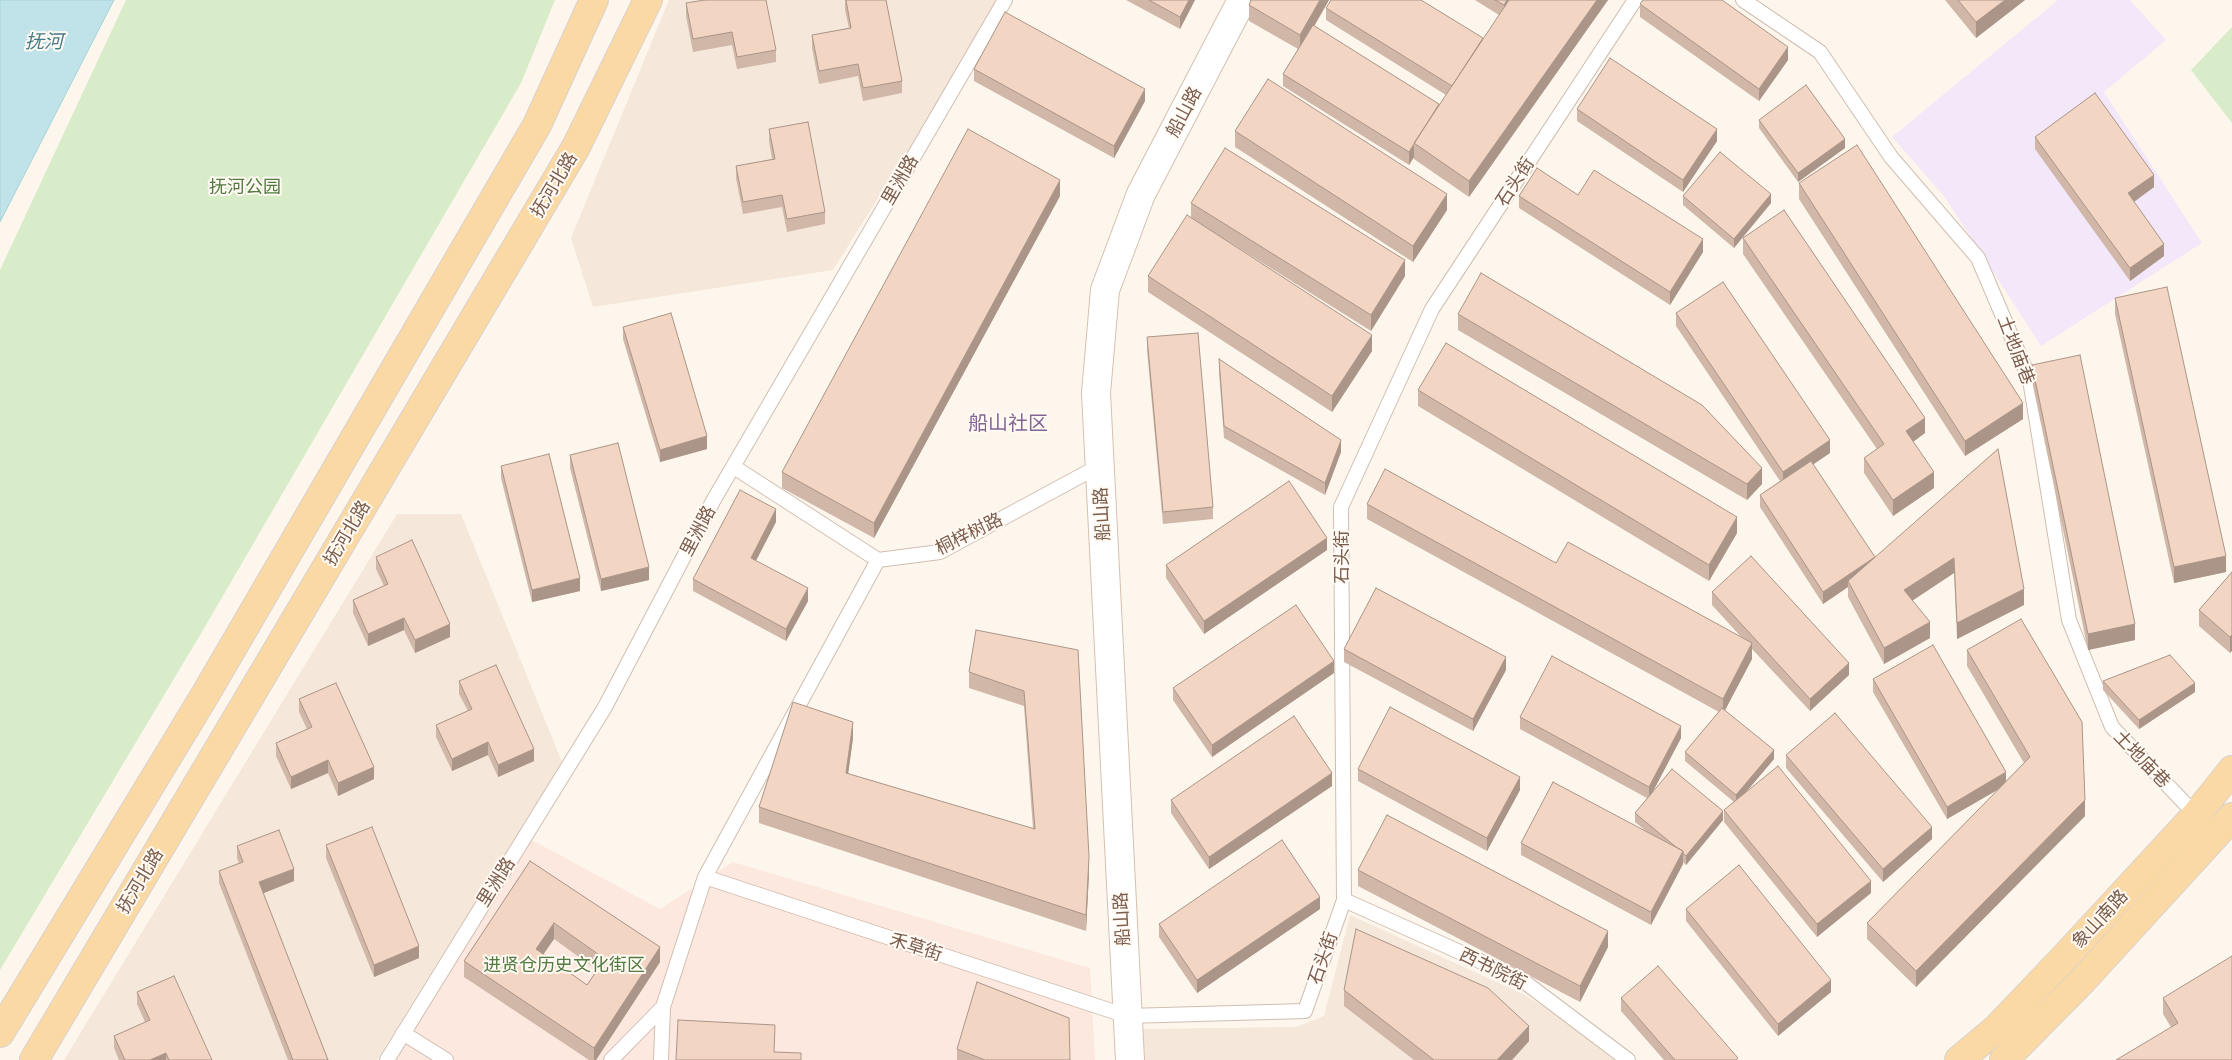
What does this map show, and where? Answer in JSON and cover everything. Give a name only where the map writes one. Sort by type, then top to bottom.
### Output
[{"type":"main road","points":[[0,1032],[205,695],[537,125],[594,0]]},
{"type":"main road","name":"抚河北路","points":[[34,1060],[576,147],[648,0]]},
{"type":"main road","name":"象山南路","points":[[1959,1060],[1996,1029],[2196,815],[2232,770]]},
{"type":"main road","name":"象山南路","points":[[2004,1060],[2082,980],[2232,817]]},
{"type":"street","name":"船山路","points":[[1130,1060],[1096,393],[1105,290],[1141,194],[1242,0]]},
{"type":"lane","name":"里洲路","points":[[387,1060],[605,707],[734,467],[1005,0]]},
{"type":"lane","name":"石头街","points":[[1127,1016],[1304,1011],[1344,900],[1341,507],[1432,309],[1635,0]]},
{"type":"lane","name":"土地庙巷","points":[[1743,0],[1820,52],[1891,157],[1978,258],[2030,380],[2069,620],[2112,727],[2196,815]]},
{"type":"lane","name":"桐梓树路","points":[[878,560],[940,552],[1100,466]]},
{"type":"lane","points":[[661,1060],[663,1007],[705,877],[878,560],[734,467]]},
{"type":"lane","name":"禾草街","points":[[705,877],[1127,1016]]},
{"type":"lane","name":"西书院街","points":[[1344,900],[1522,980],[1628,1060]]},
{"type":"lane","points":[[611,1060],[663,1007]]},
{"type":"lane","points":[[403,1033],[446,1060]]},
{"type":"shaded area","points":[[669,0],[1002,0],[833,270],[593,307],[571,238]]},
{"type":"shaded area","points":[[2058,0],[2130,0],[2166,40],[2104,92],[2202,243],[2041,346],[1944,196],[1892,137]]},
{"type":"shaded area","points":[[397,514],[461,514],[562,762],[377,1060],[64,1060]]},
{"type":"shaded area","name":"进贤仓历史文化街区","points":[[530,839],[660,909],[733,862],[1090,968],[1095,1060],[394,1060]]},
{"type":"shaded area","points":[[1350,915],[1523,994],[1621,1053],[1627,1060],[1145,1060],[1141,1029],[1296,1027],[1324,1016]]},
{"type":"green space","name":"抚河公园","points":[[126,0],[555,0],[521,83],[206,625],[0,970],[0,270]]},
{"type":"green space","points":[[2232,27],[2232,123],[2191,70]]},
{"type":"water","name":"抚河","points":[[0,0],[114,0],[0,222]]},
{"type":"building","points":[[705,0],[766,0],[776,50],[737,57],[732,32],[693,39],[686,3]]},
{"type":"building","points":[[846,0],[886,0],[902,81],[863,88],[858,64],[819,71],[812,35],[851,28]]},
{"type":"building","points":[[1149,0],[1189,0],[1180,17]]},
{"type":"building","points":[[1251,0],[1320,0],[1300,35],[1249,5]]},
{"type":"building","points":[[1331,0],[1421,0],[1483,38],[1452,86],[1326,8]]},
{"type":"building","points":[[1495,0],[1507,0],[1504,5]]},
{"type":"building","points":[[1509,0],[1597,0],[1469,181],[1414,143]]},
{"type":"building","points":[[1643,0],[1722,0],[1788,47],[1759,89],[1640,4]]},
{"type":"building","points":[[1958,0],[2005,0],[1976,22]]},
{"type":"building","points":[[1005,12],[1145,89],[1114,146],[974,69]]},
{"type":"building","points":[[1313,25],[1439,104],[1409,152],[1283,74]]},
{"type":"building","points":[[1610,58],[1717,129],[1683,180],[1577,109]]},
{"type":"building","points":[[1268,79],[1447,194],[1413,246],[1235,131]]},
{"type":"building","points":[[1806,85],[1845,139],[1798,173],[1759,120]]},
{"type":"building","points":[[2095,93],[2154,175],[2128,193],[2164,244],[2130,268],[2035,137]]},
{"type":"building","points":[[808,122],[825,212],[787,219],[782,195],[743,202],[736,166],[775,159],[769,129]]},
{"type":"building","points":[[968,129],[1060,180],[874,523],[782,472]]},
{"type":"building","points":[[1857,145],[2023,403],[1965,441],[1799,183]]},
{"type":"building","points":[[1225,148],[1405,260],[1371,315],[1191,203]]},
{"type":"building","points":[[1720,152],[1771,194],[1734,239],[1683,196]]},
{"type":"building","points":[[1537,168],[1578,195],[1594,170],[1703,239],[1670,292],[1519,196]]},
{"type":"building","points":[[1784,210],[1925,418],[1906,431],[1934,472],[1893,500],[1864,458],[1884,444],[1743,238]]},
{"type":"building","points":[[1187,215],[1372,335],[1332,396],[1148,276]]},
{"type":"building","points":[[1481,273],[1702,405],[1762,468],[1747,484],[1458,314]]},
{"type":"building","points":[[1723,282],[1830,440],[1783,472],[1676,313]]},
{"type":"building","points":[[2167,287],[2226,556],[2174,567],[2115,298]]},
{"type":"building","points":[[671,313],[707,436],[660,450],[623,327]]},
{"type":"building","points":[[1198,333],[1213,507],[1163,512],[1147,337]]},
{"type":"building","points":[[1446,343],[1737,517],[1709,565],[1418,390]]},
{"type":"building","points":[[2080,355],[2135,624],[2088,634],[2032,365]]},
{"type":"building","points":[[1219,359],[1341,440],[1325,483],[1224,426]]},
{"type":"building","points":[[618,443],[649,567],[601,579],[570,455]]},
{"type":"building","points":[[1998,449],[2024,589],[1957,623],[1954,558],[1904,590],[1930,622],[1884,648],[1848,581]]},
{"type":"building","points":[[549,454],[580,578],[532,590],[501,466]]},
{"type":"building","points":[[1811,461],[1875,557],[1823,592],[1760,495]]},
{"type":"building","points":[[1385,469],[1556,563],[1568,542],[1752,643],[1723,699],[1367,504]]},
{"type":"building","points":[[1289,481],[1327,538],[1204,621],[1166,565]]},
{"type":"building","points":[[740,490],[776,509],[751,558],[808,588],[786,629],[693,579]]},
{"type":"building","points":[[412,540],[450,624],[415,640],[404,618],[368,634],[353,600],[388,584],[376,557]]},
{"type":"building","points":[[1751,556],[1849,663],[1810,699],[1712,592]]},
{"type":"building","points":[[2232,572],[2232,635],[2230,637],[2199,610]]},
{"type":"building","points":[[1376,588],[1506,657],[1473,719],[1344,649]]},
{"type":"building","points":[[1296,605],[1334,661],[1212,745],[1173,688]]},
{"type":"building","points":[[2021,619],[2082,722],[2085,800],[1916,971],[1867,923],[2030,757],[1967,650]]},
{"type":"building","points":[[976,630],[1078,650],[1089,857],[1086,915],[759,807],[793,702],[853,722],[846,773],[1035,829],[1024,691],[969,672]]},
{"type":"building","points":[[1933,645],[2006,772],[1947,807],[1873,679]]},
{"type":"building","points":[[2170,655],[2195,683],[2139,720],[2103,681]]},
{"type":"building","points":[[1552,656],[1681,726],[1649,787],[1520,717]]},
{"type":"building","points":[[496,665],[534,749],[498,765],[488,742],[452,759],[436,725],[472,709],[459,681]]},
{"type":"building","points":[[336,683],[374,767],[338,783],[328,760],[291,777],[276,743],[312,727],[299,699]]},
{"type":"building","points":[[1390,707],[1520,777],[1487,838],[1358,769]]},
{"type":"building","points":[[1722,708],[1774,750],[1736,795],[1685,752]]},
{"type":"building","points":[[1835,713],[1932,827],[1883,869],[1786,755]]},
{"type":"building","points":[[1294,716],[1332,773],[1209,857],[1171,800]]},
{"type":"building","points":[[1778,766],[1871,881],[1817,924],[1724,810]]},
{"type":"building","points":[[1672,769],[1723,811],[1686,856],[1683,851],[1635,813]]},
{"type":"building","points":[[1553,782],[1683,851],[1651,912],[1521,843]]},
{"type":"building","points":[[1387,815],[1608,931],[1580,986],[1358,870]]},
{"type":"building","points":[[372,827],[419,946],[374,965],[326,845]]},
{"type":"building","points":[[279,830],[294,869],[259,882],[328,1060],[293,1060],[219,871],[243,862],[237,846]]},
{"type":"building","points":[[1282,840],[1320,897],[1197,980],[1159,924]]},
{"type":"building","points":[[530,861],[660,947],[594,1048],[464,961]],"holes":[[[554,923],[605,959],[587,985],[536,949]]]},
{"type":"building","points":[[1739,865],[1831,980],[1778,1024],[1686,909]]},
{"type":"building","points":[[1356,929],[1488,988],[1529,1026],[1497,1060],[1434,1060],[1344,990]]},
{"type":"building","points":[[2232,956],[2232,1060],[2116,1060],[2178,1023],[2163,998]]},
{"type":"building","points":[[1658,966],[1738,1058],[1736,1060],[1675,1060],[1621,998]]},
{"type":"building","points":[[174,976],[212,1060],[169,1060],[166,1053],[150,1060],[125,1060],[114,1036],[150,1020],[137,992]]},
{"type":"building","points":[[977,982],[1069,1018],[1070,1060],[985,1060],[957,1049]]},
{"type":"building","points":[[678,1020],[775,1025],[774,1052],[801,1053],[801,1060],[676,1060]]},
{"type":"district","name":"船山社区","points":[[1008,424]]}]
